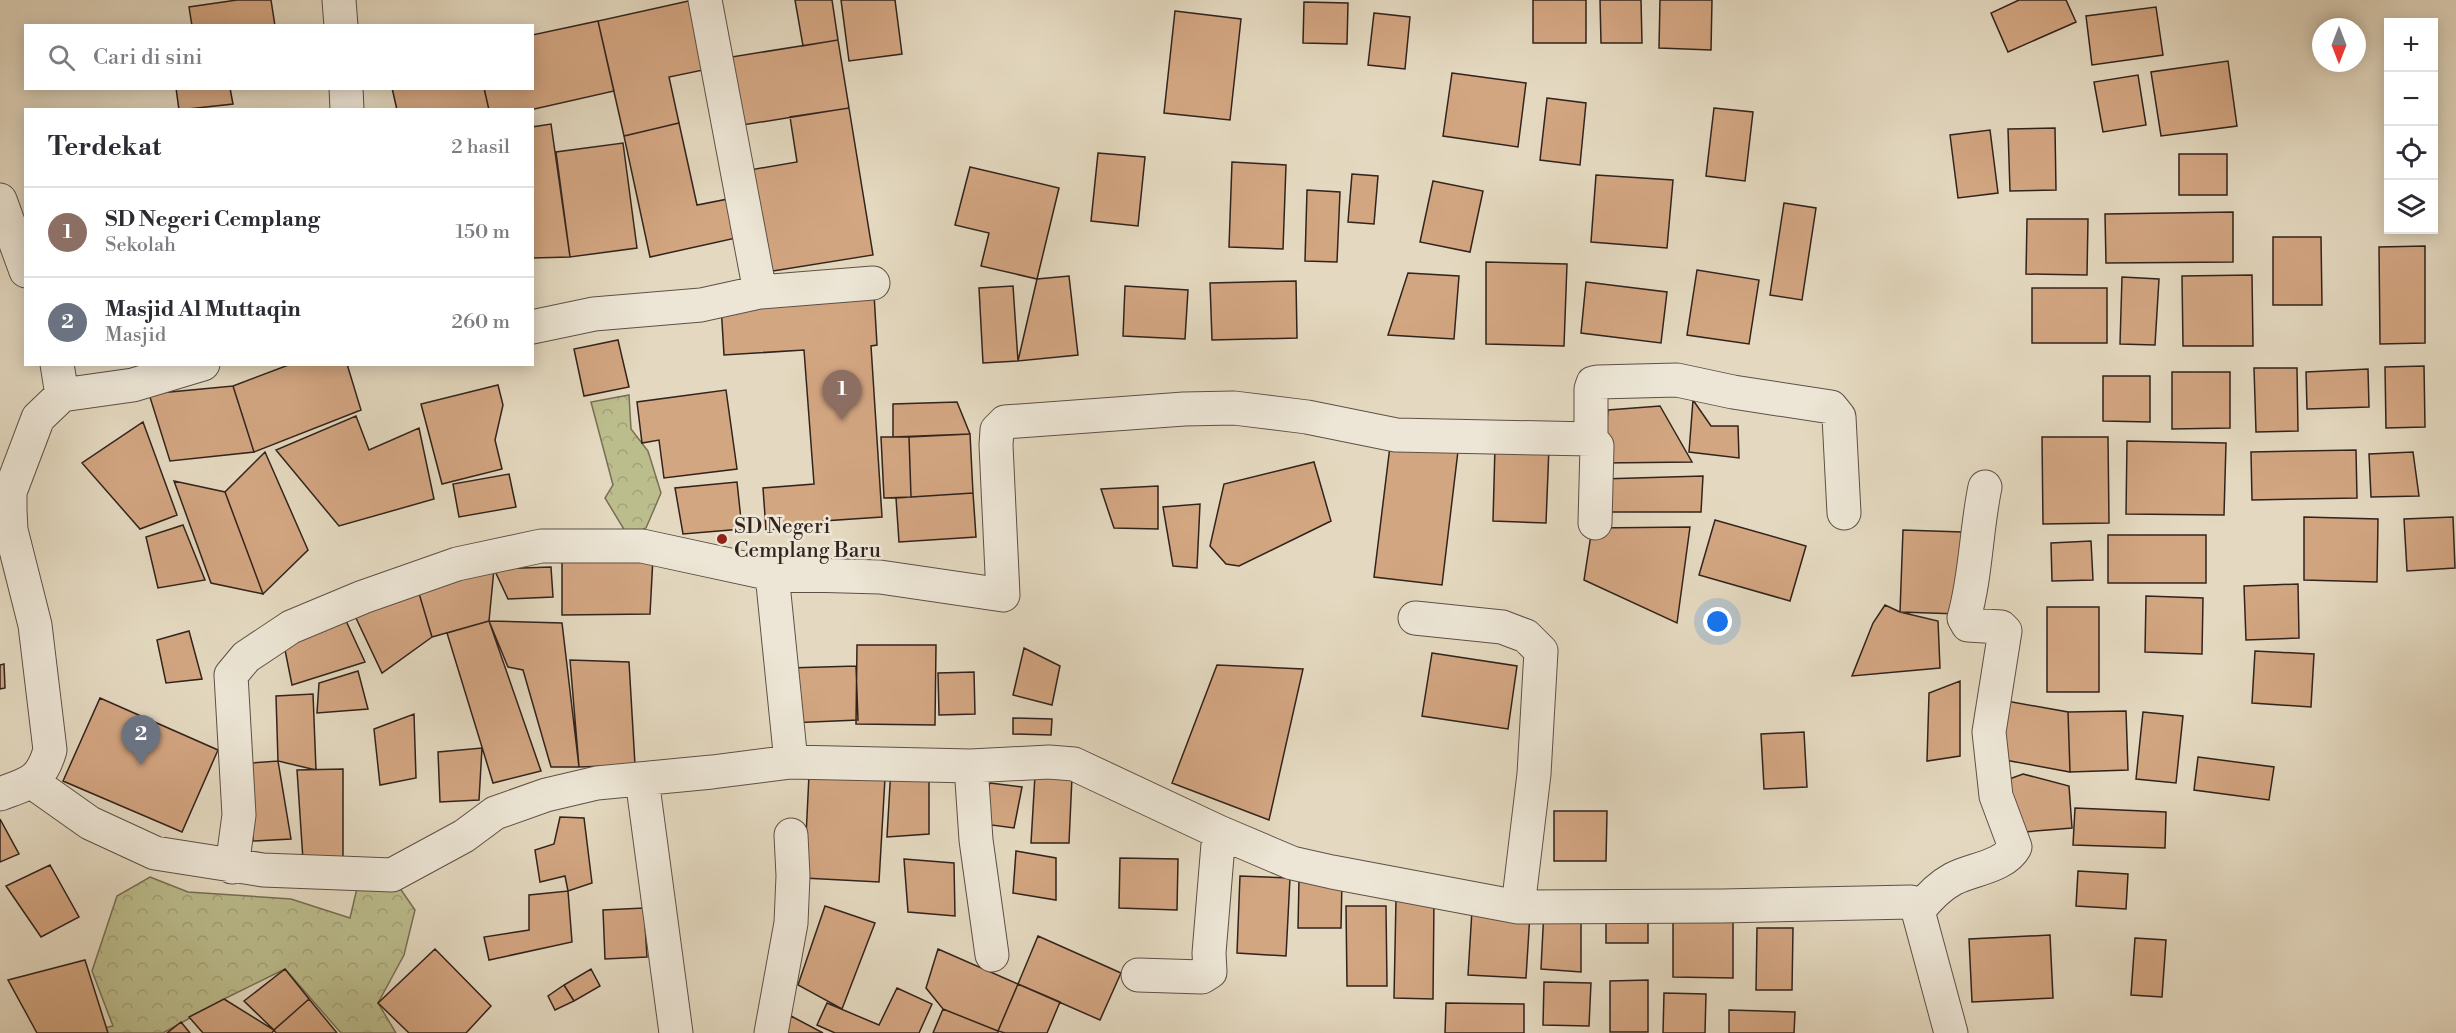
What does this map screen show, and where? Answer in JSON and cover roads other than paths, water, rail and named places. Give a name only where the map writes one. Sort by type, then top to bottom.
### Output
[{"type":"street","points":[[339,0],[341,24]]},
{"type":"street","points":[[705,0],[760,292]]},
{"type":"street","points":[[346,90],[347,108]]},
{"type":"street","points":[[0,200],[24,266]]},
{"type":"street","points":[[534,327],[594,314],[701,305],[760,292],[873,283]]},
{"type":"street","points":[[0,794],[32,782],[45,768],[50,750],[35,625],[11,530],[10,492],[38,418],[60,380],[93,392],[134,385],[196,366]]},
{"type":"street","points":[[1590,439],[1591,389],[1593,383],[1598,382],[1677,380],[1733,392],[1830,406],[1839,417],[1844,513]]},
{"type":"street","points":[[232,867],[239,815],[231,675],[246,657],[291,627],[363,597],[457,564],[541,546],[642,546],[772,574],[880,578],[1003,595],[996,445],[997,430],[1005,422],[1184,409],[1234,408],[1307,417],[1396,435],[1590,439],[1597,446],[1595,523]]},
{"type":"street","points":[[1918,911],[1933,893],[1950,880],[2001,861],[2010,855],[2015,847],[1996,796],[1989,732],[2005,631],[2001,627],[1968,625],[1964,618],[1969,600],[1980,508],[1985,487]]},
{"type":"street","points":[[772,574],[790,762]]},
{"type":"street","points":[[1415,618],[1502,627],[1526,636],[1541,651],[1534,774],[1518,907]]},
{"type":"street","points":[[32,782],[90,823],[155,853],[232,867],[263,870],[392,875],[464,836],[495,813],[546,795],[597,783],[790,762],[971,766],[1049,762],[1074,764],[1219,832],[1292,862],[1332,872],[1518,907],[1722,906],[1903,900],[1911,902],[1918,911],[1950,1033]]},
{"type":"street","points":[[971,766],[976,840],[992,955]]},
{"type":"street","points":[[642,779],[676,1033]]},
{"type":"street","points":[[1138,975],[1202,977],[1210,972],[1209,953],[1219,832]]},
{"type":"street","points":[[771,1033],[791,923],[793,876],[790,835]]},
{"type":"place","name":"SD Negeri Cemplang","points":[[842,420]]},
{"type":"place","name":"SD Negeri Cemplang Baru","points":[[722,539]]},
{"type":"place","name":"Masjid Al Muttaqin","points":[[141,765]]}]
